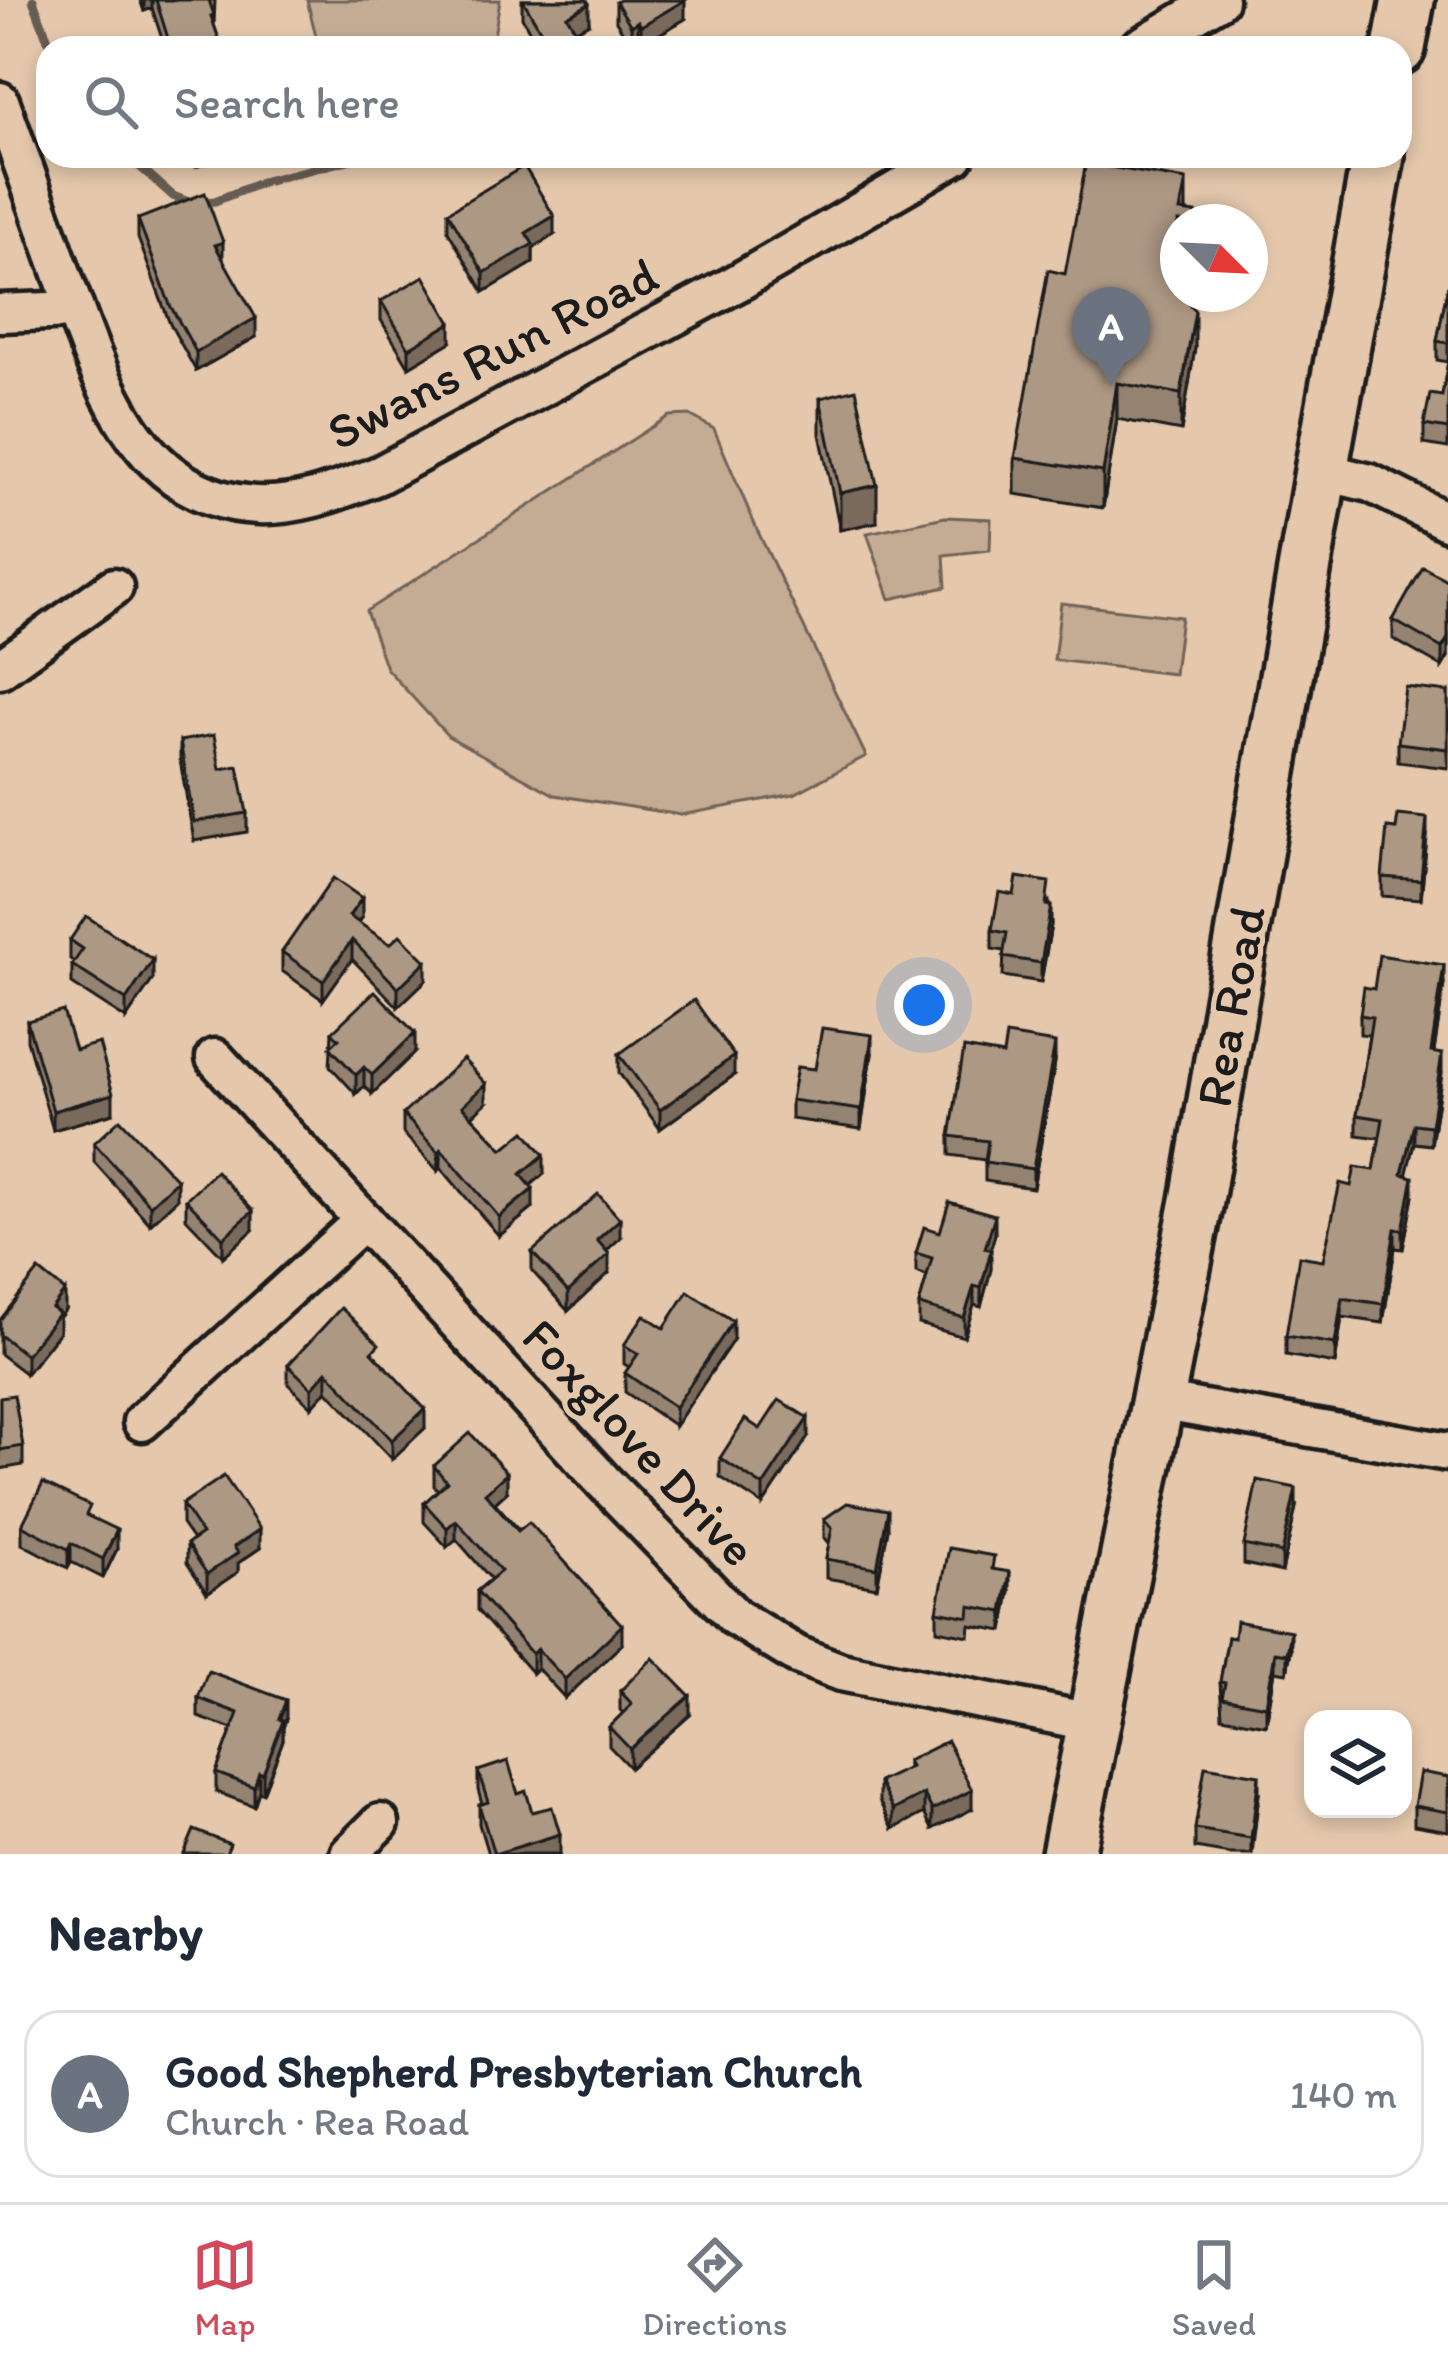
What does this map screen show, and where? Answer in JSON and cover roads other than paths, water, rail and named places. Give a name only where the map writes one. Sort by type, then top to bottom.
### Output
[{"type":"main road","points":[[1401,36],[1408,0]]},
{"type":"main road","name":"Rea Road","points":[[1068,1854],[1201,1179],[1376,168]]},
{"type":"street","points":[[1158,36],[1220,0]]},
{"type":"street","name":"Swans Run Road","points":[[0,101],[75,310],[134,435],[157,462],[187,485],[226,501],[284,504],[327,495],[379,475],[781,259],[935,168]]},
{"type":"street","points":[[0,313],[75,310]]},
{"type":"street","points":[[1321,471],[1370,483],[1448,522]]},
{"type":"street","points":[[0,669],[114,587]]},
{"type":"street","name":"Foxglove Drive","points":[[215,1058],[680,1563],[755,1631],[796,1655],[842,1672],[1095,1723]]},
{"type":"street","points":[[142,1423],[364,1220]]},
{"type":"street","points":[[1158,1401],[1448,1452]]},
{"type":"street","points":[[349,1854],[380,1823]]},
{"type":"waterway","points":[[33,0],[46,36]]},
{"type":"waterway","points":[[142,168],[173,196],[191,203],[215,201],[316,168]]},
{"type":"place","name":"Good Shepherd Presbyterian Church","points":[[1111,386]]}]
